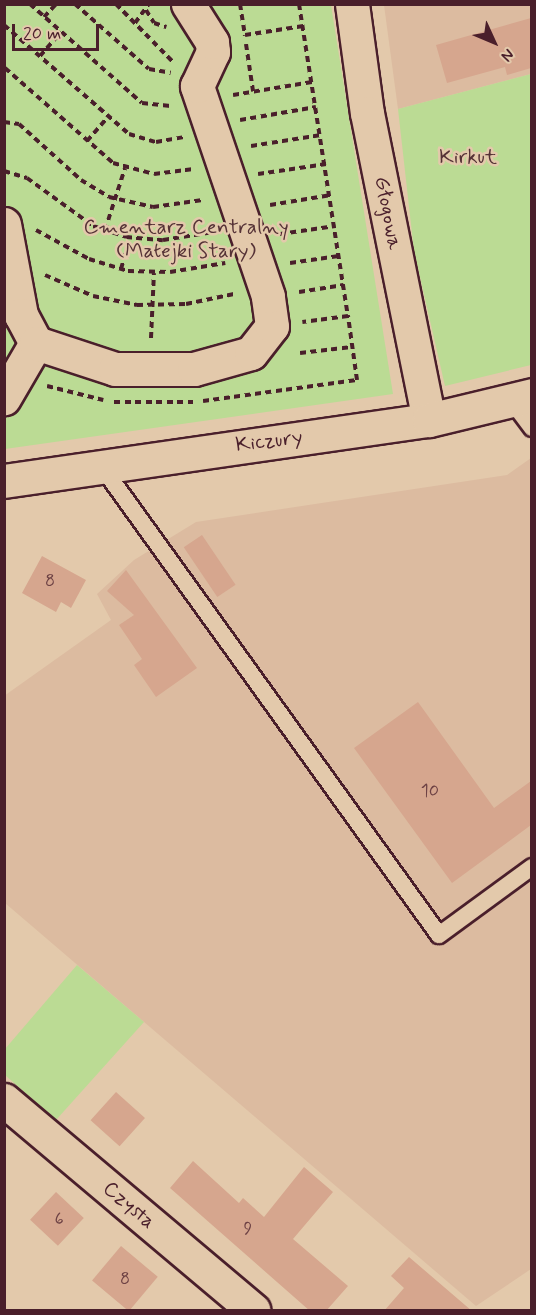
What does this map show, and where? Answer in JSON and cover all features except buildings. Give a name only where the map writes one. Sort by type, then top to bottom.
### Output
[{"type":"street","points":[[5,229],[26,332],[36,344],[80,362],[150,372],[238,360],[260,345],[237,210],[197,86],[213,52],[212,42],[188,4]]},
{"type":"street","name":"Głogowa","points":[[352,4],[368,113],[429,420]]},
{"type":"street","points":[[4,398],[36,344]]},
{"type":"street","name":"Kiczury","points":[[4,481],[100,464],[429,420],[521,398]]},
{"type":"street","name":"Czysta","points":[[4,1100],[253,1311]]},
{"type":"lane","points":[[521,398],[531,428]]},
{"type":"lane","points":[[100,464],[439,935],[531,867]]},
{"type":"path","points":[[30,4],[148,106],[237,210],[348,316],[331,195],[299,4]]},
{"type":"path","points":[[44,17],[56,4]]},
{"type":"path","points":[[75,4],[149,69],[162,74],[179,68],[116,4]]},
{"type":"path","points":[[135,23],[149,4]]},
{"type":"path","points":[[4,25],[108,117],[147,140],[237,210],[343,285]]},
{"type":"path","points":[[244,35],[303,26]]},
{"type":"path","points":[[40,56],[62,32]]},
{"type":"path","points":[[5,68],[87,141],[125,168],[163,175],[339,256]]},
{"type":"path","points":[[237,210],[312,82]]},
{"type":"path","points":[[152,305],[237,210],[316,107]]},
{"type":"path","points":[[87,141],[108,117]]},
{"type":"path","points":[[4,122],[19,124],[81,180],[115,199],[167,207],[237,210],[335,226]]},
{"type":"path","points":[[5,229],[35,229],[88,259],[122,269],[154,273],[237,210],[321,135]]},
{"type":"path","points":[[4,171],[19,173],[74,215],[105,230],[130,237],[163,240],[237,210],[326,164]]},
{"type":"path","points":[[105,230],[125,168]]},
{"type":"path","points":[[237,210],[331,195]]},
{"type":"path","points":[[122,269],[130,237]]},
{"type":"path","points":[[14,276],[38,272],[93,296],[152,305]]},
{"type":"path","points":[[150,372],[154,273]]},
{"type":"path","points":[[141,338],[160,339]]},
{"type":"path","points":[[300,353],[352,347]]},
{"type":"shaded area","points":[[384,5],[531,5],[531,74],[398,109]]},
{"type":"shaded area","points":[[531,458],[531,1269],[476,1306],[5,903],[4,696],[111,620],[97,594],[134,560],[196,522],[507,475]]},
{"type":"green space","name":"Cmentarz Centralny (Matejki Stary)","points":[[4,5],[331,5],[393,394],[5,449]]},
{"type":"green space","name":"Kirkut","points":[[531,74],[531,365],[445,386],[414,251],[398,109]]},
{"type":"green space","points":[[77,965],[144,1022],[56,1120],[5,1075],[5,1049]]}]
